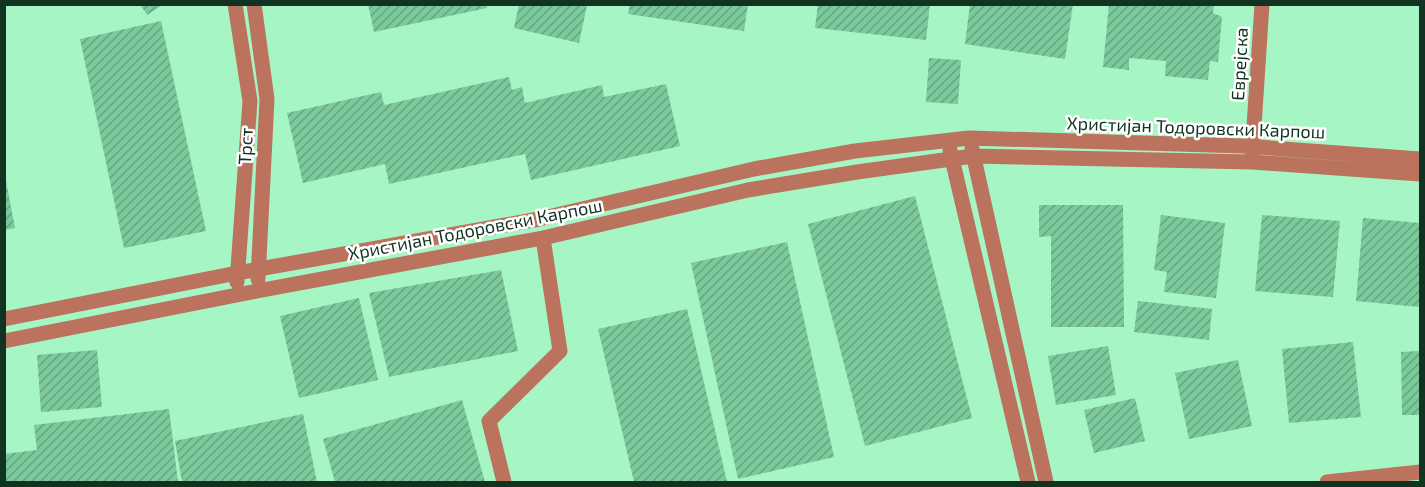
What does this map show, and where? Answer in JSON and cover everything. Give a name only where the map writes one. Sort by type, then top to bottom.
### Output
[{"type":"street","name":"Трст","points":[[235,4],[250,101],[236,295]]},
{"type":"street","name":"Трст","points":[[254,4],[267,99],[257,291]]},
{"type":"street","name":"Еврејска","points":[[1253,155],[1262,4]]},
{"type":"street","name":"Христијан Тодоровски Карпош","points":[[4,319],[258,269],[539,219],[765,167],[855,151],[969,138],[1253,155],[1420,174]]},
{"type":"street","points":[[969,138],[1046,483]]},
{"type":"street","points":[[948,141],[1028,483]]},
{"type":"street","name":"Христијан Тодоровски Карпош","points":[[4,341],[543,238],[748,190],[973,156],[1253,155],[1420,159]]},
{"type":"street","points":[[504,483],[489,421],[560,351],[543,238]]},
{"type":"street","points":[[1327,483],[1420,472]]},
{"type":"building","points":[[140,4],[164,4],[147,15]]},
{"type":"building","points":[[368,4],[486,4],[487,8],[374,32]]},
{"type":"building","points":[[519,4],[587,5],[579,43],[514,28]]},
{"type":"building","points":[[630,4],[748,4],[744,31],[628,14]]},
{"type":"building","points":[[818,4],[930,4],[926,40],[815,28]]},
{"type":"building","points":[[970,4],[1073,4],[1065,59],[965,44]]},
{"type":"building","points":[[1109,4],[1214,4],[1213,13],[1222,17],[1218,62],[1210,61],[1208,80],[1165,76],[1166,61],[1129,58],[1129,70],[1103,67]]},
{"type":"building","points":[[161,21],[206,231],[124,248],[80,39]]},
{"type":"building","points":[[929,58],[961,60],[958,104],[926,102]]},
{"type":"building","points":[[509,77],[512,90],[522,87],[525,103],[602,85],[604,97],[666,84],[680,146],[531,180],[525,154],[389,184],[385,164],[303,183],[287,113],[381,92],[384,105]]},
{"type":"building","points":[[4,181],[6,181],[15,228],[4,230]]},
{"type":"building","points":[[915,196],[972,418],[865,446],[808,224]]},
{"type":"building","points":[[1039,205],[1123,205],[1124,327],[1051,327],[1051,236],[1039,237]]},
{"type":"building","points":[[1161,215],[1225,223],[1216,298],[1164,292],[1167,272],[1154,270]]},
{"type":"building","points":[[1262,215],[1340,221],[1333,297],[1255,291]]},
{"type":"building","points":[[1363,218],[1420,223],[1420,307],[1356,301]]},
{"type":"building","points":[[787,242],[834,457],[738,479],[691,263]]},
{"type":"building","points":[[501,270],[518,351],[389,377],[369,293]]},
{"type":"building","points":[[359,298],[378,380],[299,398],[280,316]]},
{"type":"building","points":[[1138,301],[1212,309],[1209,340],[1134,332]]},
{"type":"building","points":[[687,309],[727,482],[634,482],[598,329]]},
{"type":"building","points":[[1353,342],[1361,417],[1289,423],[1282,349]]},
{"type":"building","points":[[1108,346],[1116,395],[1056,405],[1048,356]]},
{"type":"building","points":[[97,350],[102,407],[41,412],[37,355]]},
{"type":"building","points":[[1420,351],[1420,415],[1402,415],[1401,352]]},
{"type":"building","points":[[1238,360],[1252,426],[1189,439],[1175,373]]},
{"type":"building","points":[[1135,398],[1145,441],[1094,453],[1084,410]]},
{"type":"building","points":[[462,400],[485,482],[335,482],[323,439]]},
{"type":"building","points":[[169,409],[178,482],[4,482],[4,454],[37,450],[34,425]]},
{"type":"building","points":[[303,414],[317,482],[182,482],[175,441]]}]
